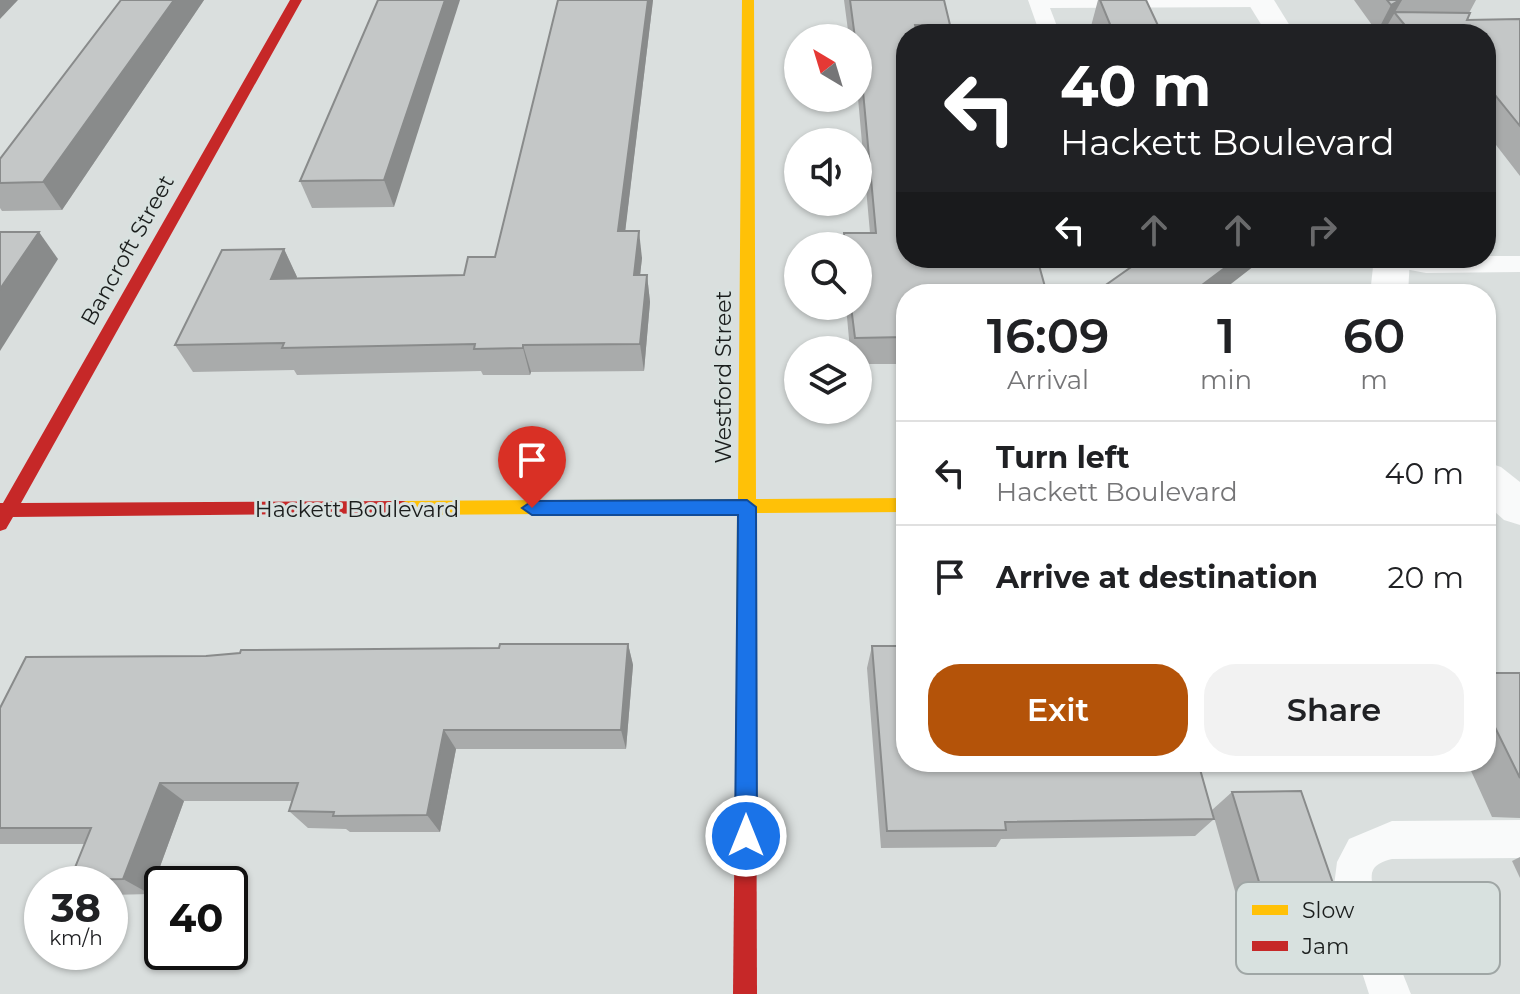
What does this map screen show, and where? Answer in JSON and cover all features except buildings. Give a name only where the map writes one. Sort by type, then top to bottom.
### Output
[{"type":"street","name":"Bancroft Street","points":[[3,515],[296,0]]},
{"type":"street","name":"Westford Street","points":[[745,994],[748,0]]},
{"type":"street","points":[[1260,1],[1275,24]]},
{"type":"street","points":[[1496,487],[1520,507]]},
{"type":"street","name":"Hackett Boulevard","points":[[3,515],[896,505]]},
{"type":"lane","points":[[1046,24],[1037,2],[1260,1]]},
{"type":"lane","points":[[1496,264],[1520,264]]},
{"type":"lane","points":[[1353,882],[1358,857],[1372,844],[1392,840],[1520,839]]},
{"type":"lane","points":[[1383,974],[1390,994]]},
{"type":"traffic: slow","points":[[746,691],[748,0]]},
{"type":"traffic: slow","points":[[403,508],[896,505]]},
{"type":"traffic: jam","points":[[0,524],[296,0]]},
{"type":"traffic: jam","points":[[0,510],[403,508]]},
{"type":"traffic: jam","points":[[745,994],[746,691]]},
{"type":"route","points":[[532,508],[747,507],[746,836]]}]
